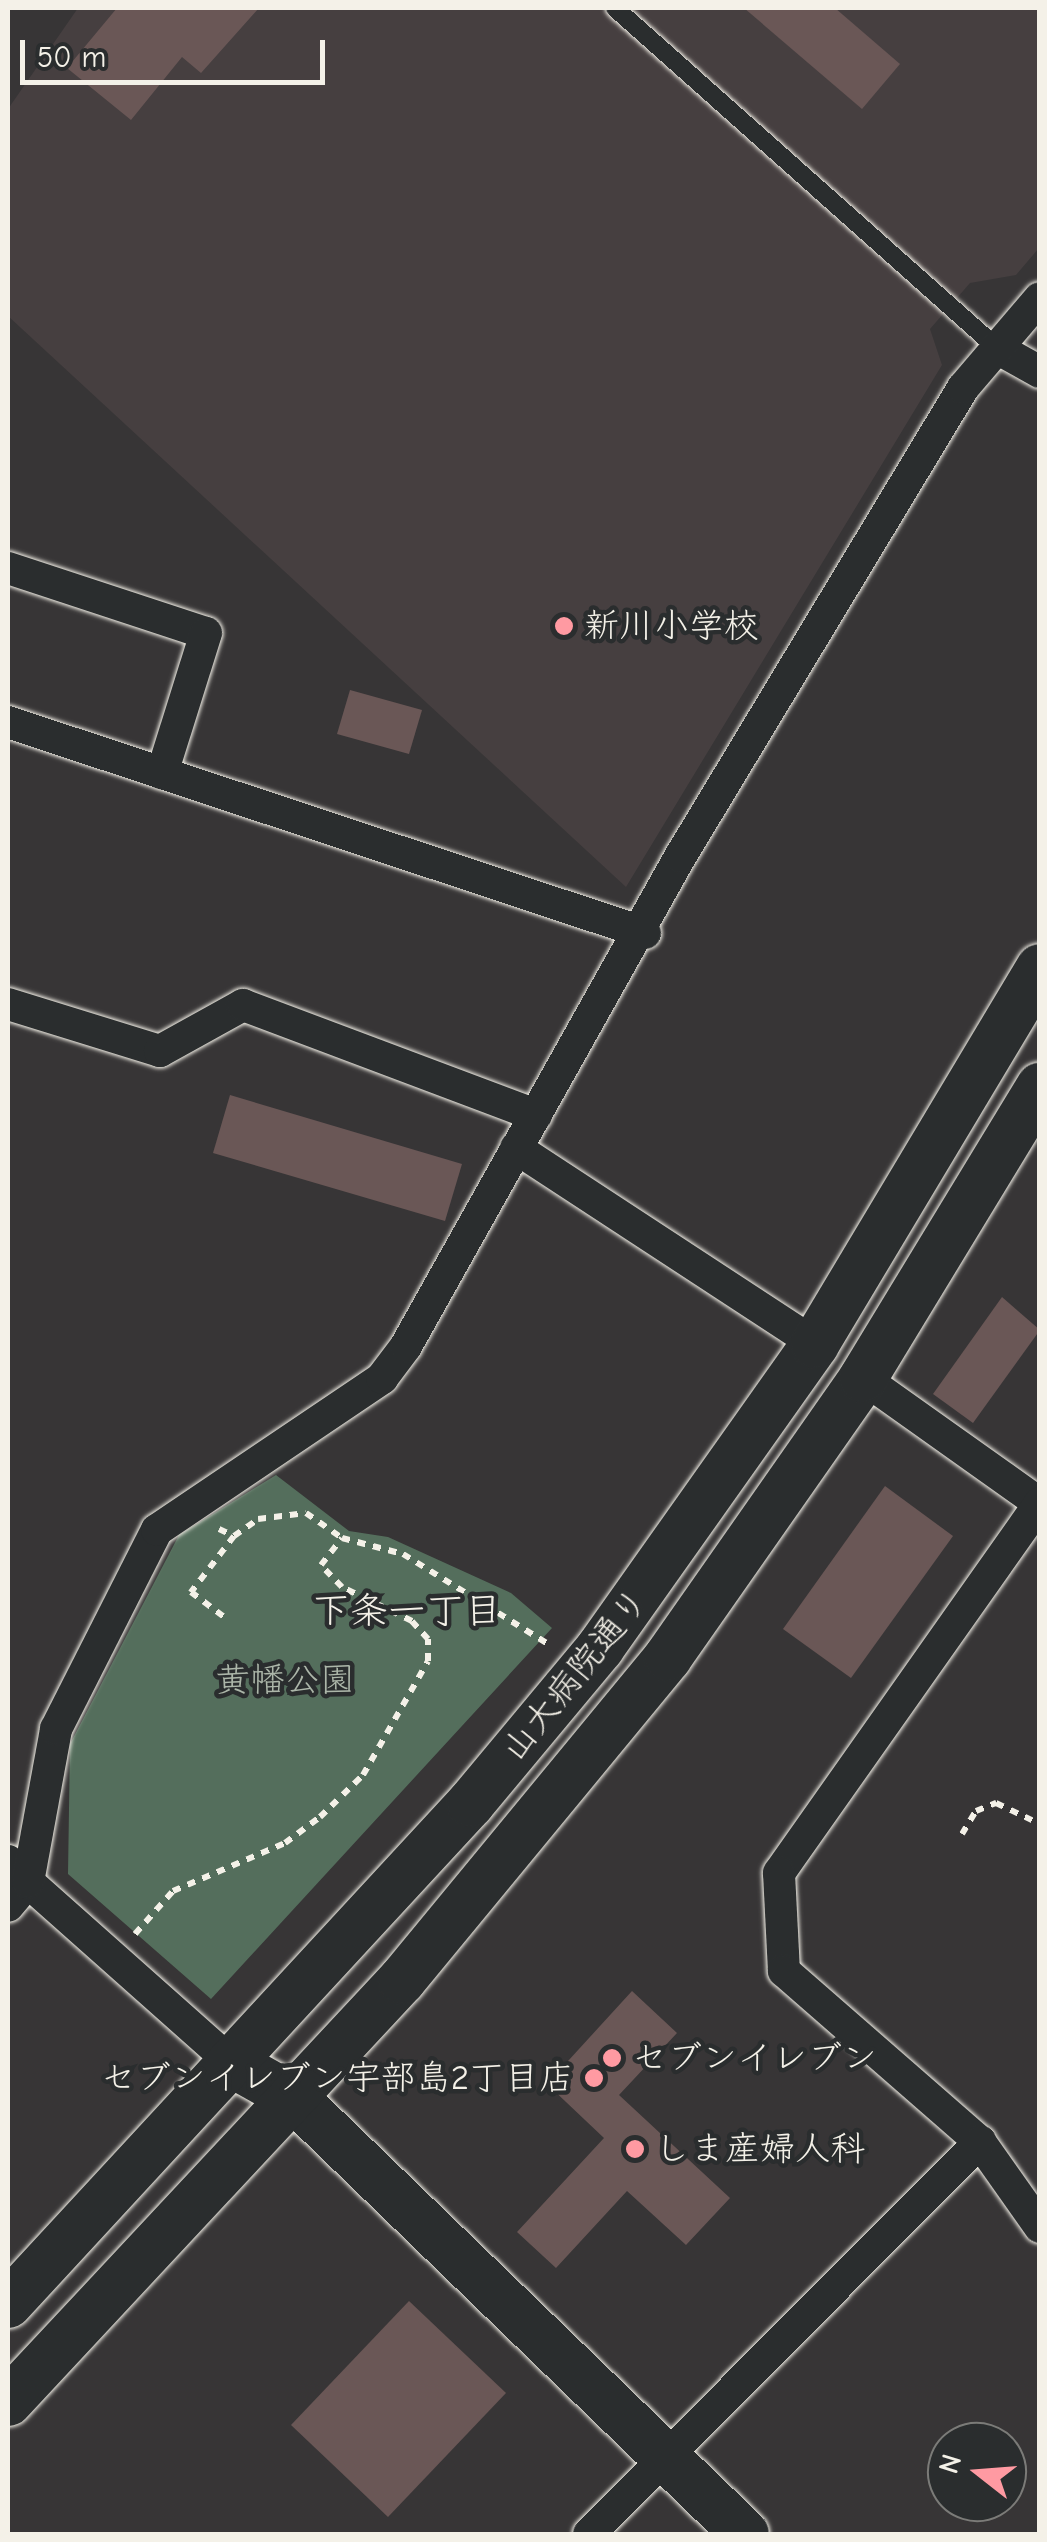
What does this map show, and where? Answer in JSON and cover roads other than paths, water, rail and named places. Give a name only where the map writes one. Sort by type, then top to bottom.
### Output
[{"type":"street","points":[[744,2534],[294,2098],[233,2064],[118,1953],[14,1883],[56,1729],[157,1530],[382,1378],[644,933],[680,858],[952,404],[1040,298]]},
{"type":"street","points":[[997,348],[1040,372]]},
{"type":"street","points":[[8,568],[206,632],[162,773]]},
{"type":"street","points":[[8,722],[644,933]]},
{"type":"street","name":"山大病院通り","points":[[8,2304],[233,2064],[600,1648],[815,1344],[1040,968]]},
{"type":"street","points":[[8,1004],[160,1051],[243,1005],[536,1115]]},
{"type":"street","name":"山大病院通り","points":[[8,2402],[294,2098],[644,1687],[863,1378],[1040,1087]]},
{"type":"street","points":[[516,1148],[815,1344]]},
{"type":"street","points":[[863,1378],[1039,1503],[779,1872],[784,1971],[980,2142],[1040,2227]]},
{"type":"street","points":[[590,2534],[980,2142]]},
{"type":"lane","points":[[616,8],[997,348]]},
{"type":"place","name":"新川小学校","points":[[564,626]]},
{"type":"place","name":"セブンイレブン","points":[[612,2058]]},
{"type":"place","name":"セブンイレブン宇部島2丁目店","points":[[594,2078]]},
{"type":"place","name":"しま産婦人科","points":[[635,2149]]},
{"type":"district","name":"下条一丁目","points":[[407,1612]]},
{"type":"park label","name":"黄幡公園","points":[[285,1680]]}]
